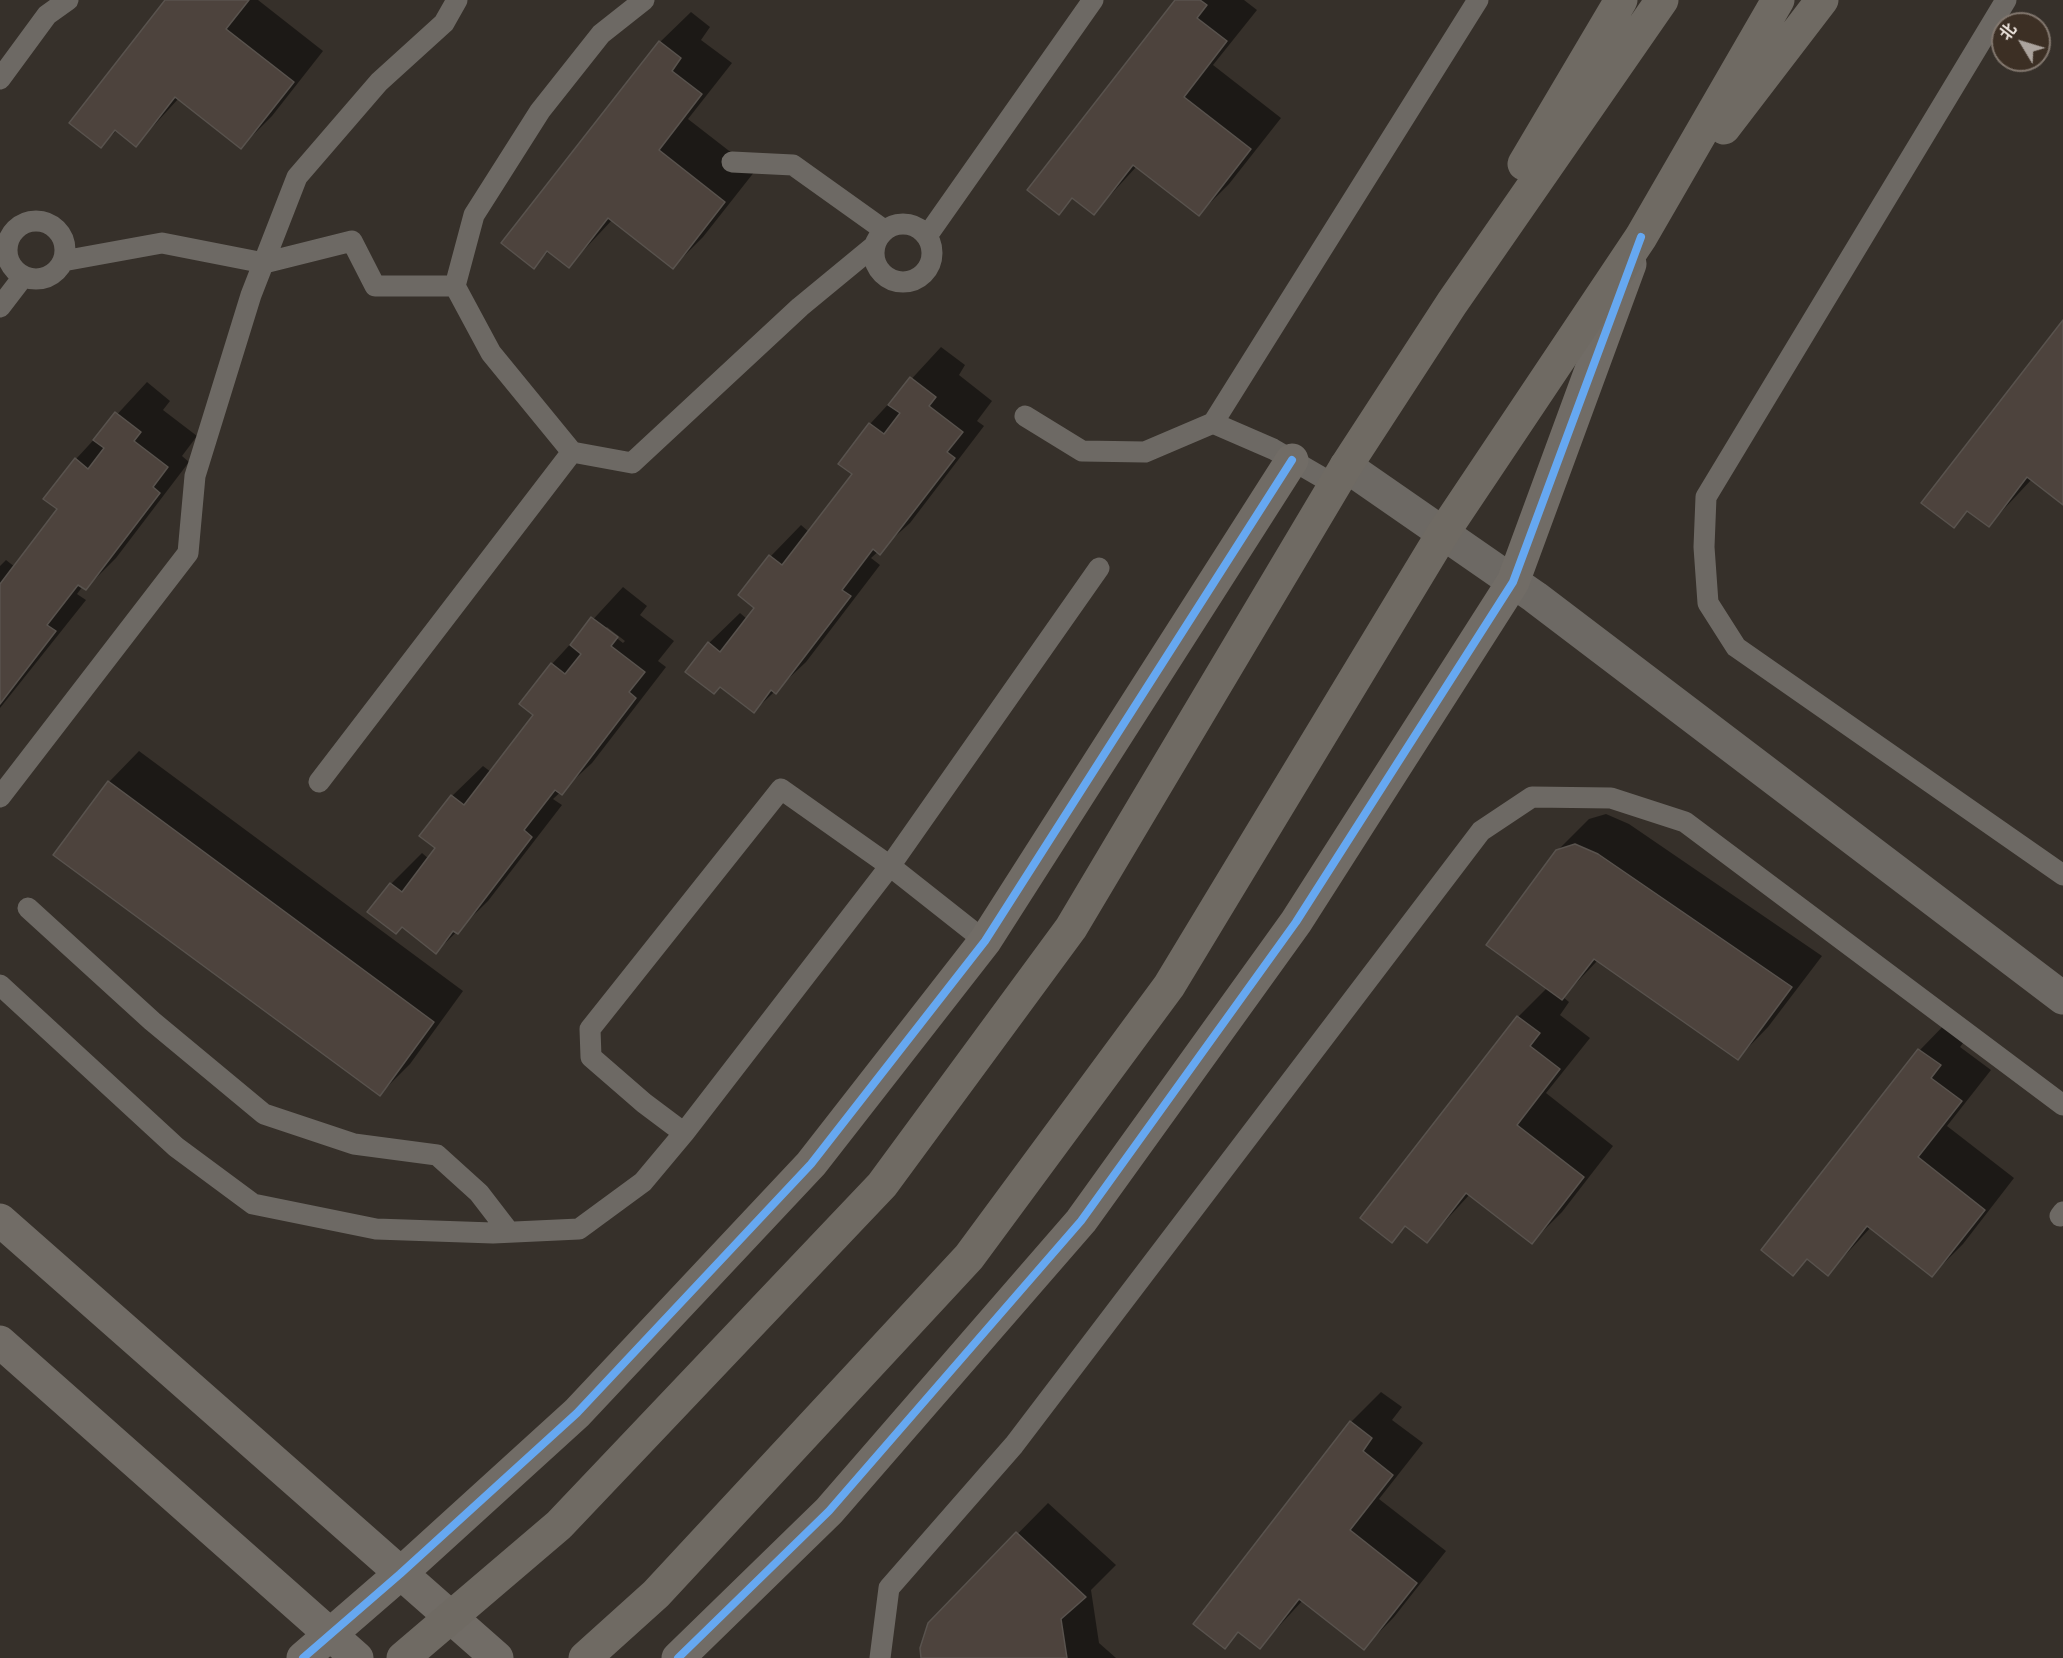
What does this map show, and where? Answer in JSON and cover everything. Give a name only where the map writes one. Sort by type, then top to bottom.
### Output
[{"type":"main road","points":[[1452,303],[1503,199],[1621,0]]},
{"type":"main road","points":[[403,1658],[559,1525],[882,1185],[1071,928],[1340,476],[1452,303],[1662,0]]},
{"type":"main road","points":[[1641,237],[1778,0]]},
{"type":"main road","points":[[585,1658],[656,1594],[969,1257],[1169,986],[1443,533],[1641,237],[1822,0]]},
{"type":"street","points":[[678,1658],[830,1511],[1080,1221],[1296,922],[1513,582],[1641,237]]},
{"type":"street","points":[[303,1658],[400,1574],[577,1413],[803,1172],[985,941],[1292,460]]},
{"type":"street","points":[[1340,476],[1443,533],[1513,582],[2063,998]]},
{"type":"street","points":[[0,1220],[497,1658]]},
{"type":"street","points":[[0,1342],[357,1658]]},
{"type":"lane","points":[[0,79],[47,15],[68,0]]},
{"type":"lane","points":[[0,797],[188,553],[195,476],[264,263],[297,177],[380,82],[444,23],[457,0]]},
{"type":"lane","points":[[644,0],[602,34],[540,111],[474,215],[455,286],[491,353],[572,452],[632,464],[800,307],[879,238],[902,223],[912,225],[927,236],[932,254],[930,264],[918,279],[908,282],[889,279],[876,265],[879,238]]},
{"type":"lane","points":[[927,236],[1094,0]]},
{"type":"lane","points":[[1025,416],[1082,451],[1145,452],[1213,423],[1478,0]]},
{"type":"lane","points":[[2006,0],[1706,497],[1704,547],[1708,603],[1736,646],[2063,874]]},
{"type":"lane","points":[[732,162],[793,165],[879,238]]},
{"type":"lane","points":[[26,222],[45,222],[54,226],[64,243],[63,261],[50,276],[42,279],[22,277],[14,271],[6,253],[5,230],[26,222]]},
{"type":"lane","points":[[63,261],[162,243],[264,263],[352,241],[375,286],[455,286]]},
{"type":"lane","points":[[0,307],[22,277]]},
{"type":"lane","points":[[1213,423],[1292,460],[1340,476]]},
{"type":"lane","points":[[319,782],[572,452]]},
{"type":"lane","points":[[0,985],[176,1147],[253,1204],[376,1229],[509,1232],[579,1229],[643,1182],[684,1133],[890,866],[1099,568]]},
{"type":"lane","points":[[684,1133],[591,1057],[590,1029],[781,789],[890,866],[985,941]]},
{"type":"lane","points":[[880,1658],[890,1588],[1014,1445],[1481,831],[1532,797],[1611,798],[1685,822],[2063,1105]]},
{"type":"lane","points":[[28,908],[152,1022],[264,1114],[354,1143],[437,1155],[479,1193],[509,1232]]},
{"type":"building","points":[[165,0],[249,0],[226,29],[294,82],[241,149],[175,97],[136,147],[115,130],[101,148],[69,123]]},
{"type":"building","points":[[1175,0],[1200,0],[1207,5],[1197,18],[1227,41],[1184,97],[1251,149],[1199,216],[1133,165],[1094,215],[1072,198],[1059,215],[1027,190]]},
{"type":"building","points":[[659,41],[681,58],[672,71],[702,94],[659,150],[725,202],[673,269],[608,218],[569,268],[547,251],[534,269],[501,243]]},
{"type":"building","points":[[2063,320],[2063,505],[2027,477],[1989,527],[1967,511],[1954,528],[1921,503]]},
{"type":"building","points":[[910,377],[936,397],[929,406],[963,432],[947,452],[955,458],[880,555],[873,549],[842,590],[851,596],[776,694],[771,690],[754,713],[720,687],[714,694],[685,672],[708,642],[720,652],[754,608],[738,595],[769,555],[782,565],[852,474],[838,464],[869,423],[884,434],[900,413],[888,405]]},
{"type":"building","points":[[115,412],[141,432],[134,441],[168,467],[153,487],[160,493],[86,590],[78,585],[47,625],[56,631],[0,704],[0,584],[57,509],[43,499],[75,458],[88,469],[104,448],[93,440]]},
{"type":"building","points":[[591,617],[618,637],[611,646],[645,672],[629,692],[636,698],[562,795],[555,790],[524,830],[532,837],[458,934],[453,931],[436,954],[402,927],[396,934],[367,912],[390,883],[402,892],[435,848],[419,836],[451,795],[464,805],[533,715],[519,704],[551,663],[565,674],[581,654],[570,645]]},
{"type":"building","points":[[108,781],[434,1022],[380,1096],[53,855]]},
{"type":"building","points":[[1575,844],[1598,854],[1792,987],[1738,1060],[1594,959],[1562,1000],[1486,945],[1556,850]]},
{"type":"building","points":[[1517,1016],[1540,1033],[1530,1046],[1560,1069],[1517,1125],[1584,1177],[1532,1244],[1466,1193],[1427,1243],[1405,1226],[1392,1243],[1360,1218]]},
{"type":"building","points":[[1918,1049],[1941,1065],[1931,1078],[1962,1101],[1918,1157],[1985,1210],[1932,1277],[1867,1226],[1828,1276],[1807,1259],[1793,1276],[1761,1250]]},
{"type":"building","points":[[1350,1421],[1372,1438],[1363,1451],[1393,1475],[1350,1530],[1417,1583],[1364,1650],[1299,1599],[1260,1649],[1238,1632],[1225,1649],[1193,1624]]},
{"type":"building","points":[[1016,1532],[1086,1597],[1061,1619],[1067,1658],[921,1658],[920,1648],[928,1623]]},
{"type":"cycle path","points":[[678,1658],[829,1511],[1081,1221],[1296,922],[1513,582],[1641,237]]},
{"type":"cycle path","points":[[303,1658],[400,1574],[577,1413],[811,1164],[985,941],[1292,460]]}]
